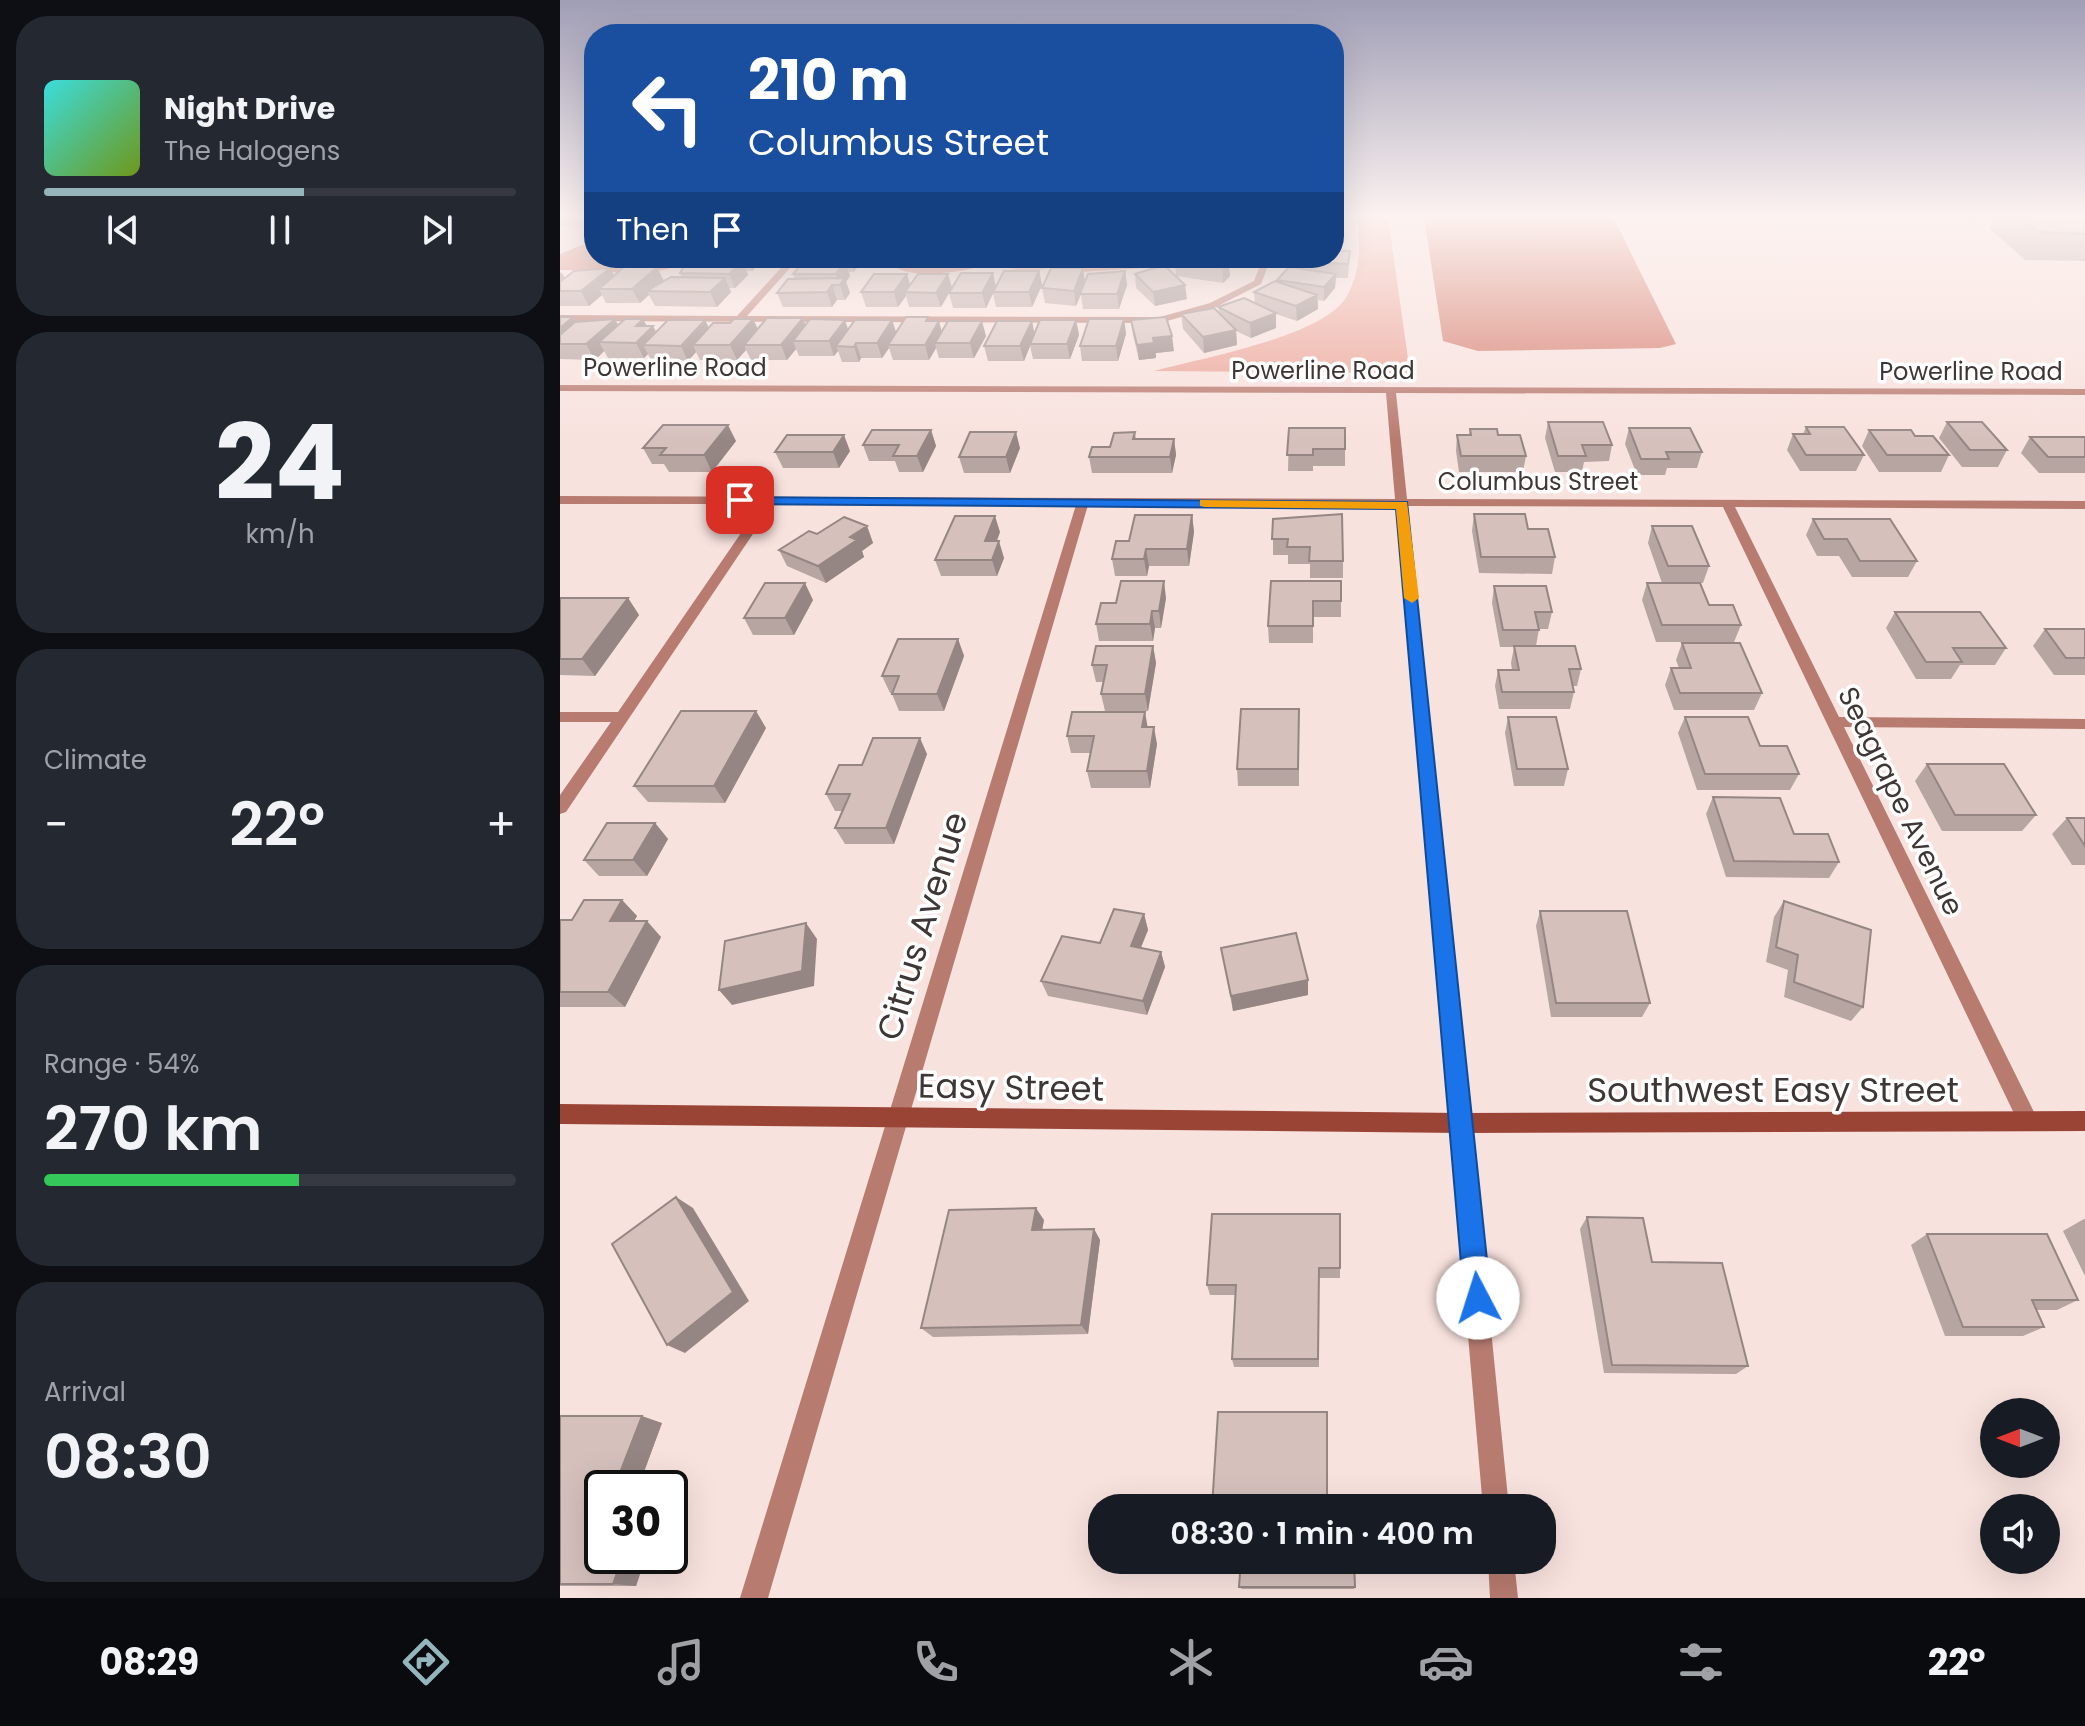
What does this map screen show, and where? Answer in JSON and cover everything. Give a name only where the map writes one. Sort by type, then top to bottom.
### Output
[{"type":"street","points":[[740,318],[764,292]]},
{"type":"street","points":[[560,318],[1160,320],[1213,305],[1239,292]]},
{"type":"street","name":"Powerline Road","points":[[560,388],[2085,392]]},
{"type":"street","points":[[1391,391],[1495,1494]]},
{"type":"street","name":"Columbus Street","points":[[560,500],[2085,505]]},
{"type":"street","points":[[560,808],[770,500]]},
{"type":"street","name":"Citrus Avenue","points":[[754,1598],[1083,502]]},
{"type":"street","name":"Seagrape Avenue","points":[[1727,503],[2028,1121]]},
{"type":"street","points":[[560,717],[622,717]]},
{"type":"street","points":[[1833,722],[2085,724]]},
{"type":"street","name":"Easy Street","points":[[560,1114],[1462,1123]]},
{"type":"street","name":"Southwest Easy Street","points":[[1462,1123],[2085,1121]]},
{"type":"street","points":[[1502,1574],[1504,1598]]},
{"type":"shaded area","points":[[1349,292],[1399,292],[1410,373],[1154,371],[1288,334],[1314,323],[1334,310]]},
{"type":"shaded area","points":[[1435,292],[1650,292],[1676,344],[1660,348],[1478,351],[1443,341]]},
{"type":"building","points":[[778,292],[827,292],[827,292]]},
{"type":"building","points":[[950,292],[983,292],[982,293]]},
{"type":"building","points":[[1081,292],[1118,292],[1117,294],[1080,294]]},
{"type":"building","points":[[1254,292],[1307,292],[1317,295],[1296,306]]},
{"type":"building","points":[[1244,298],[1276,313],[1250,323],[1218,307]]},
{"type":"building","points":[[1214,308],[1236,330],[1203,337],[1181,314]]},
{"type":"building","points":[[560,317],[573,317],[560,328]]},
{"type":"building","points":[[906,317],[928,317],[926,321],[939,321],[925,345],[888,345]]},
{"type":"building","points":[[1166,317],[1172,336],[1153,338],[1154,343],[1137,345],[1131,320]]},
{"type":"building","points":[[767,318],[803,318],[781,345],[744,345]]},
{"type":"building","points":[[615,319],[586,344],[560,344],[560,335],[575,322]]},
{"type":"building","points":[[625,319],[643,319],[636,326],[653,326],[636,343],[599,342]]},
{"type":"building","points":[[734,319],[753,319],[730,345],[693,345],[713,323],[730,323]]},
{"type":"building","points":[[810,319],[845,320],[829,341],[793,341]]},
{"type":"building","points":[[1089,319],[1124,319],[1116,346],[1080,346]]},
{"type":"building","points":[[668,320],[705,320],[681,346],[643,345]]},
{"type":"building","points":[[855,320],[892,320],[877,343],[836,346]]},
{"type":"building","points":[[1040,320],[1076,320],[1067,344],[1030,344]]},
{"type":"building","points":[[948,321],[982,321],[970,343],[935,343]]},
{"type":"building","points":[[997,321],[1032,321],[1020,346],[984,346]]},
{"type":"building","points":[[1548,422],[1603,422],[1612,445],[1582,445],[1586,456],[1558,456]]},
{"type":"building","points":[[1947,422],[1982,422],[2007,450],[1970,450]]},
{"type":"building","points":[[663,425],[728,425],[704,455],[660,455],[666,448],[643,448]]},
{"type":"building","points":[[1806,427],[1844,427],[1864,455],[1806,455],[1793,434],[1810,434]]},
{"type":"building","points":[[1289,428],[1345,428],[1345,449],[1313,449],[1313,455],[1287,455]]},
{"type":"building","points":[[1629,428],[1690,428],[1702,452],[1666,452],[1669,459],[1641,459]]},
{"type":"building","points":[[1470,429],[1497,429],[1498,435],[1520,435],[1526,456],[1461,456],[1457,435],[1471,435]]},
{"type":"building","points":[[872,430],[931,430],[917,456],[893,456],[899,445],[863,445]]},
{"type":"building","points":[[1869,430],[1911,430],[1915,436],[1933,436],[1949,455],[1887,455]]},
{"type":"building","points":[[970,432],[1016,432],[1006,457],[959,457]]},
{"type":"building","points":[[1135,432],[1133,439],[1174,439],[1170,457],[1089,457],[1092,447],[1110,447],[1114,433]]},
{"type":"building","points":[[787,435],[844,435],[833,452],[775,452]]},
{"type":"building","points":[[2030,437],[2085,437],[2085,457],[2048,457]]},
{"type":"building","points":[[1342,514],[1343,561],[1309,561],[1310,547],[1287,547],[1288,539],[1272,539],[1273,519]]},
{"type":"building","points":[[1474,514],[1525,514],[1528,529],[1548,529],[1555,557],[1481,557]]},
{"type":"building","points":[[1135,515],[1192,515],[1187,549],[1146,549],[1144,559],[1112,559],[1116,541],[1129,541]]},
{"type":"building","points":[[955,516],[995,516],[985,541],[999,541],[992,560],[935,560]]},
{"type":"building","points":[[844,517],[867,526],[850,537],[857,540],[818,566],[779,550],[809,531],[817,534]]},
{"type":"building","points":[[1813,519],[1890,519],[1917,561],[1860,561],[1847,539],[1824,539]]},
{"type":"building","points":[[1652,526],[1692,526],[1709,566],[1668,566]]},
{"type":"building","points":[[1121,581],[1164,581],[1159,611],[1152,611],[1150,624],[1096,624],[1101,603],[1116,603]]},
{"type":"building","points":[[1271,581],[1341,581],[1341,601],[1313,601],[1313,626],[1268,626]]},
{"type":"building","points":[[765,583],[805,583],[785,618],[744,618]]},
{"type":"building","points":[[1647,583],[1700,583],[1709,605],[1733,605],[1741,625],[1662,625]]},
{"type":"building","points":[[1494,586],[1546,586],[1552,612],[1535,612],[1539,630],[1503,630]]},
{"type":"building","points":[[560,598],[628,598],[582,659],[560,659]]},
{"type":"building","points":[[1895,612],[1980,612],[2006,648],[1953,648],[1962,662],[1926,662]]},
{"type":"building","points":[[2045,629],[2085,629],[2085,658],[2066,658]]},
{"type":"building","points":[[898,639],[958,639],[937,694],[892,694],[899,676],[882,676]]},
{"type":"building","points":[[1682,643],[1740,643],[1762,693],[1680,693],[1671,668],[1691,668]]},
{"type":"building","points":[[1096,646],[1153,646],[1145,694],[1101,694],[1107,665],[1092,665]]},
{"type":"building","points":[[1514,646],[1575,646],[1581,669],[1569,669],[1574,692],[1502,692],[1498,670],[1519,670]]},
{"type":"building","points":[[1241,709],[1299,709],[1298,769],[1237,769]]},
{"type":"building","points":[[681,711],[756,711],[714,786],[634,786]]},
{"type":"building","points":[[1072,712],[1145,712],[1142,727],[1154,727],[1147,771],[1087,771],[1094,736],[1067,736]]},
{"type":"building","points":[[1508,717],[1556,717],[1568,769],[1517,769]]},
{"type":"building","points":[[1685,717],[1748,717],[1760,746],[1787,746],[1799,774],[1705,774]]},
{"type":"building","points":[[873,738],[920,738],[886,828],[835,828],[850,794],[826,794],[839,765],[862,765]]},
{"type":"building","points":[[1927,764],[2004,764],[2036,815],[1955,815]]},
{"type":"building","points":[[1713,797],[1780,798],[1794,834],[1828,834],[1839,862],[1734,861]]},
{"type":"building","points":[[2067,818],[2085,818],[2085,846]]},
{"type":"building","points":[[607,823],[655,823],[633,860],[584,860]]},
{"type":"building","points":[[584,900],[622,900],[610,921],[647,921],[608,992],[560,992],[560,920],[572,920]]},
{"type":"building","points":[[1784,901],[1871,930],[1863,1007],[1794,982],[1798,955],[1776,947]]},
{"type":"building","points":[[1114,909],[1144,914],[1131,946],[1161,952],[1143,1001],[1041,981],[1062,936],[1100,943]]},
{"type":"building","points":[[1540,911],[1627,911],[1650,1003],[1556,1003]]},
{"type":"building","points":[[806,923],[802,971],[719,990],[725,941]]},
{"type":"building","points":[[1296,933],[1308,980],[1231,996],[1221,948]]},
{"type":"building","points":[[676,1197],[733,1292],[667,1345],[612,1244]]},
{"type":"building","points":[[1036,1208],[1032,1230],[1094,1229],[1081,1325],[921,1328],[949,1210]]},
{"type":"building","points":[[1212,1214],[1340,1214],[1340,1268],[1319,1268],[1318,1359],[1232,1359],[1236,1285],[1207,1285]]},
{"type":"building","points":[[1587,1217],[1643,1218],[1652,1262],[1722,1263],[1748,1366],[1612,1365]]},
{"type":"building","points":[[1927,1234],[2047,1234],[2078,1300],[2032,1300],[2044,1327],[1963,1327]]},
{"type":"building","points":[[1218,1412],[1327,1412],[1327,1494],[1213,1494]]},
{"type":"building","points":[[560,1416],[642,1416],[621,1470],[584,1470],[584,1574],[617,1574],[613,1584],[560,1584]]},
{"type":"building","points":[[1240,1574],[1355,1574],[1355,1587],[1239,1587]]},
{"type":"slow traffic","points":[[1205,503],[1403,505],[1412,598]]},
{"type":"route","points":[[740,500],[1403,505],[1478,1298]]}]
